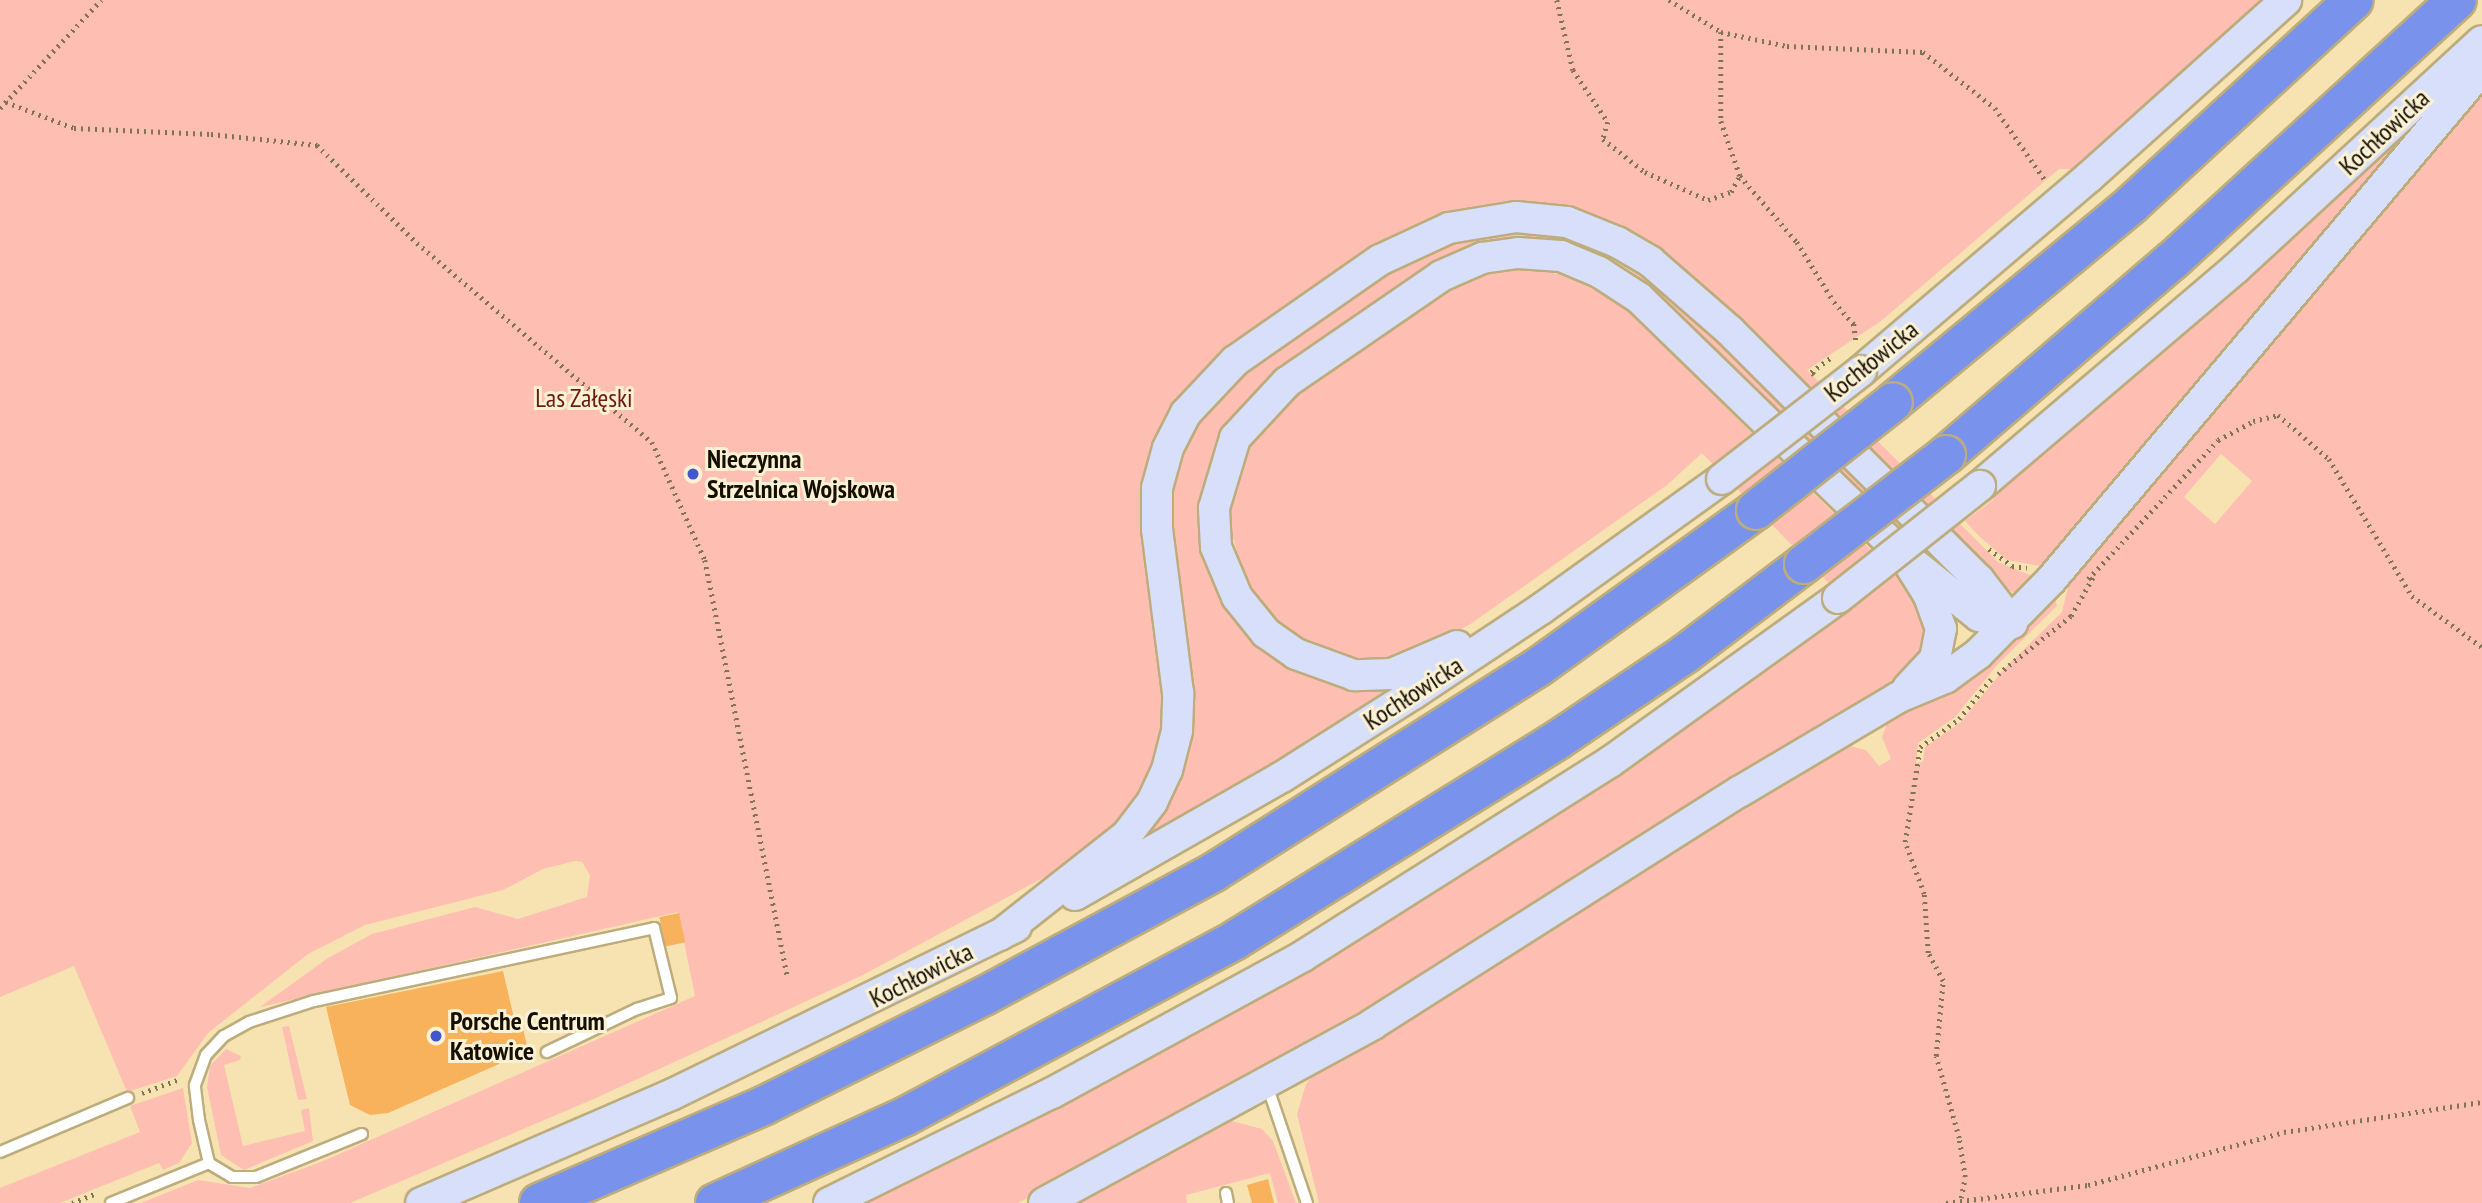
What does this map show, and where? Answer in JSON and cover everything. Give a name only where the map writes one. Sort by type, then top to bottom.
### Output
[{"type":"highway","points":[[539,1203],[765,1105],[984,996],[1214,872],[1504,691],[1756,510],[1894,402],[2132,204],[2354,0]]},
{"type":"highway","points":[[715,1203],[906,1116],[1235,940],[1559,739],[1685,654],[1946,455],[2173,260],[2457,0]]},
{"type":"main road","name":"Kochłowicka","points":[[421,1203],[683,1090],[1000,935],[1282,777],[1541,609],[1722,479],[1861,371],[2089,177],[2286,0]]},
{"type":"main road","name":"Kochłowicka","points":[[829,1203],[1052,1093],[1303,956],[1610,762],[1838,598],[1980,486],[2235,269],[2482,41]]},
{"type":"main road","points":[[1044,1203],[1267,1085],[1475,963],[1739,792],[1897,698],[1945,678],[2012,623],[2482,69]]},
{"type":"main road","points":[[1000,935],[1126,836],[1153,802],[1167,769],[1177,731],[1178,693],[1157,530],[1157,488],[1168,448],[1186,413],[1235,361],[1380,260],[1449,228],[1516,217],[1567,222],[1617,242],[1651,262],[1720,321],[1969,571],[2012,623]]},
{"type":"main road","points":[[1541,609],[1392,674],[1354,675],[1296,654],[1266,633],[1237,597],[1216,547],[1213,508],[1220,476],[1234,438],[1256,410],[1287,382],[1441,276],[1482,258],[1518,253],[1560,256],[1599,272],[1639,298],[1903,555],[1979,616],[2012,623]]},
{"type":"main road","points":[[1897,698],[1935,659],[1941,628],[1928,594],[1903,555]]},
{"type":"lane","points":[[362,1134],[256,1177],[232,1177],[209,1163],[195,1084],[206,1055],[224,1036],[249,1023],[314,1001],[654,928],[671,999],[637,1009],[547,1052]]},
{"type":"lane","points":[[1267,1085],[1307,1203]]},
{"type":"lane","points":[[0,1152],[128,1098]]},
{"type":"lane","points":[[111,1203],[209,1163]]},
{"type":"path","points":[[0,108],[100,0]]},
{"type":"path","points":[[1557,0],[1573,70],[1608,122],[1603,139],[1645,172],[1707,200],[1731,192],[1740,176]]},
{"type":"path","points":[[1669,0],[1721,32],[1787,46],[1923,52],[1995,108],[2047,183]]},
{"type":"path","points":[[1721,32],[1721,121],[1740,176],[1797,242],[1855,330],[1856,338]]},
{"type":"path","points":[[6,102],[74,128],[211,134],[317,145],[416,243],[652,442],[705,560],[788,978]]},
{"type":"path","points":[[1822,365],[1835,355]]},
{"type":"path","points":[[1989,681],[2071,616],[2093,576],[2218,440],[2253,421],[2278,415],[2290,422],[2329,459],[2412,596],[2482,647]]},
{"type":"path","points":[[2081,583],[2093,576]]},
{"type":"path","points":[[1920,747],[1905,842],[1924,894],[1928,953],[1943,981],[1937,1056],[1959,1138],[1965,1177],[1962,1198]]},
{"type":"path","points":[[128,1098],[199,1073]]},
{"type":"path","points":[[1946,1203],[1962,1198],[1997,1199],[2088,1185],[2284,1132],[2482,1102]]},
{"type":"green space","name":"Las Załęski","points":[[0,0],[2267,0],[2079,169],[2059,169],[1881,321],[1807,370],[1998,562],[2037,578],[2020,594],[2010,591],[1705,287],[1645,241],[1572,210],[1496,205],[1451,214],[1167,422],[1162,738],[1149,782],[1124,819],[1069,864],[861,976],[596,1098],[350,1203],[141,1203],[198,1180],[250,1188],[321,1162],[695,996],[678,912],[260,1007],[328,958],[372,934],[475,907],[518,919],[587,897],[590,875],[582,862],[575,861],[543,869],[503,890],[365,925],[308,954],[208,1033],[177,1076],[127,1092],[74,966],[0,997]]},
{"type":"green space","points":[[2482,89],[2482,1203],[1319,1203],[1297,1114],[1306,1084],[1317,1071],[1745,801],[1846,745],[1866,750],[1879,766],[1891,759],[1882,737],[1889,718],[2054,593],[2057,606],[1998,664],[1955,717],[1918,743],[1916,763],[1923,762],[1925,747],[1961,722],[2004,669],[2062,612],[2068,587],[2063,582]],"holes":[[[2221,454],[2252,481],[2215,524],[2184,497]]]},
{"type":"green space","points":[[2410,127],[2414,127],[2046,567],[2007,560],[1965,521],[1994,499],[1990,494]]},
{"type":"green space","points":[[1517,230],[1556,233],[1622,257],[1691,312],[1971,589],[1967,592],[1928,556],[1651,286],[1619,262],[1589,249],[1557,240],[1518,238],[1298,359],[1257,391],[1231,421],[1207,477],[1202,509],[1204,546],[1301,671],[1358,688],[1394,689],[1272,768],[1149,840],[1144,837],[1173,789],[1169,518],[1179,456],[1196,420],[1241,373],[1404,260],[1445,241]]},
{"type":"green space","points":[[1521,268],[1571,276],[1626,309],[1920,598],[1931,641],[1909,676],[1378,1007],[1018,1203],[859,1203],[1167,1048],[1367,933],[1605,781],[1850,605],[1702,453],[1667,485],[1472,623],[1426,649],[1384,660],[1345,657],[1306,642],[1272,617],[1247,585],[1229,524],[1229,501],[1246,449],[1257,432],[1295,393],[1440,294],[1483,274]]},
{"type":"green space","points":[[289,1026],[307,1099],[298,1100],[282,1027]]},
{"type":"green space","points":[[226,1049],[241,1056],[240,1060],[224,1065],[243,1146],[305,1131],[301,1110],[309,1108],[313,1141],[244,1170],[221,1155],[207,1087],[210,1066]]},
{"type":"green space","points":[[183,1088],[192,1143],[179,1163],[163,1170],[159,1163],[60,1203],[0,1203],[0,1188],[140,1132],[130,1106]]},
{"type":"green space","points":[[1232,1121],[1262,1129],[1273,1141],[1296,1203],[1278,1203],[1270,1173],[1186,1195],[1187,1203],[1074,1203]]},
{"type":"building","points":[[679,913],[685,942],[666,947],[659,917]]},
{"type":"building","points":[[503,971],[517,1031],[523,1029],[528,1050],[497,1057],[499,1064],[388,1113],[370,1115],[350,1105],[326,1007]]},
{"type":"building","points":[[1268,1179],[1274,1203],[1252,1203],[1247,1185]]},
{"type":"place","name":"Nieczynna Strzelnica Wojskowa","points":[[693,474]]},
{"type":"place","name":"Porsche Centrum Katowice","points":[[436,1036]]}]
